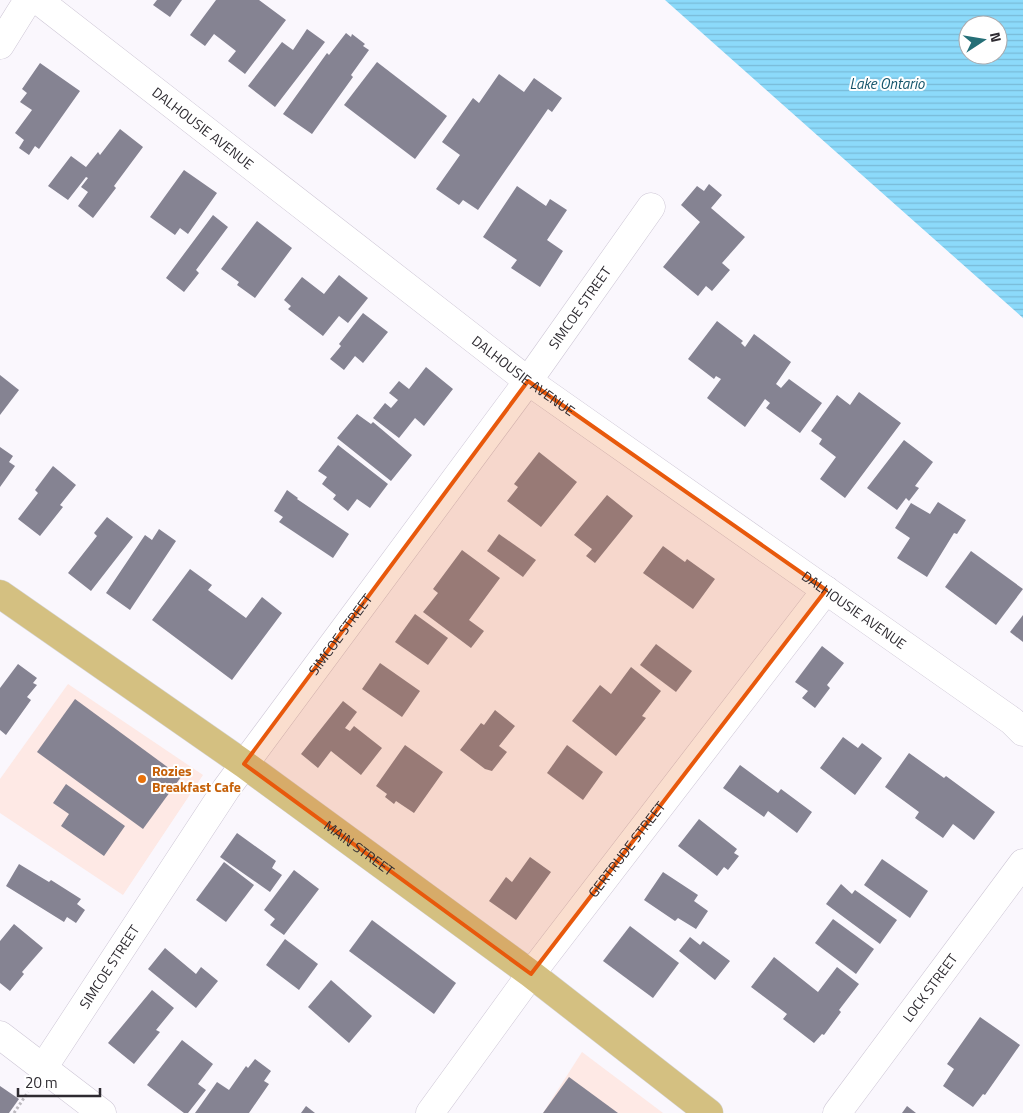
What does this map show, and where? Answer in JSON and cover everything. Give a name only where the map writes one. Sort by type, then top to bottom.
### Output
[{"type":"main road","name":"MAIN STREET","points":[[0,594],[244,764],[531,974],[709,1113]]},
{"type":"street","points":[[0,45],[28,0]]},
{"type":"street","name":"DALHOUSIE AVENUE","points":[[38,0],[528,381],[1012,721],[1023,732]]},
{"type":"street","name":"SIMCOE STREET","points":[[43,1068],[226,789],[528,381],[650,208]]},
{"type":"street","name":"GERTRUDE STREET","points":[[430,1113],[531,974],[826,590]]},
{"type":"street","name":"LOCK STREET","points":[[837,1113],[1023,863]]},
{"type":"street","points":[[0,1035],[102,1113]]},
{"type":"highlighted area","points":[[528,381],[826,590],[531,974],[244,764]]},
{"type":"shaded area","points":[[68,684],[203,775],[123,895],[0,813],[0,779]]},
{"type":"shaded area","points":[[582,1052],[663,1113],[543,1113]]},
{"type":"water","name":"Lake Ontario","points":[[665,0],[1023,0],[1023,318]]},
{"type":"building","points":[[157,0],[182,0],[170,17],[153,5]]},
{"type":"building","points":[[216,0],[259,0],[286,20],[245,74],[228,61],[236,51],[214,34],[205,46],[190,35]]},
{"type":"building","points":[[307,29],[325,42],[275,107],[248,86],[282,42],[293,50]]},
{"type":"building","points":[[346,33],[351,37],[352,34],[365,44],[363,46],[369,50],[351,75],[353,77],[312,134],[283,114],[327,53],[329,55]]},
{"type":"building","points":[[377,62],[447,116],[415,159],[344,105]]},
{"type":"building","points":[[40,63],[80,91],[39,149],[35,146],[29,155],[19,148],[24,140],[15,133],[32,110],[20,102],[27,93],[22,89]]},
{"type":"building","points":[[499,74],[524,92],[534,78],[562,98],[552,112],[548,109],[478,210],[463,200],[459,205],[436,189],[460,155],[442,142],[473,98],[479,103]]},
{"type":"building","points":[[120,129],[143,147],[114,186],[116,188],[93,218],[78,206],[88,192],[81,187],[88,178],[86,177],[68,200],[48,186],[71,156],[86,167],[98,152],[100,155]]},
{"type":"building","points":[[184,170],[217,193],[188,234],[180,228],[175,235],[150,217]]},
{"type":"building","points":[[709,184],[722,195],[711,208],[745,237],[722,263],[730,270],[712,291],[706,286],[698,296],[663,267],[700,222],[681,205],[697,186],[704,191]]},
{"type":"building","points":[[517,186],[546,206],[550,199],[567,210],[547,240],[563,251],[540,287],[511,268],[517,260],[483,237]]},
{"type":"building","points":[[213,215],[228,227],[196,270],[199,273],[184,292],[166,278]]},
{"type":"building","points":[[257,221],[292,248],[255,298],[237,285],[239,282],[221,269]]},
{"type":"building","points":[[339,275],[368,298],[348,323],[339,316],[323,336],[288,309],[291,306],[284,300],[302,277],[324,294]]},
{"type":"building","points":[[363,313],[388,332],[363,363],[355,356],[344,370],[330,359]]},
{"type":"building","points":[[717,321],[743,341],[741,343],[745,347],[754,334],[791,362],[776,384],[781,388],[789,379],[822,403],[800,433],[766,408],[770,403],[765,399],[745,427],[707,398],[721,379],[716,376],[714,379],[688,359]]},
{"type":"building","points":[[426,367],[453,389],[424,426],[415,418],[399,438],[373,418],[385,403],[391,408],[398,400],[389,393],[399,381],[409,389]]},
{"type":"building","points":[[0,375],[19,390],[0,415]]},
{"type":"building","points":[[859,392],[901,423],[845,498],[820,479],[836,457],[819,444],[822,439],[811,431],[837,395],[850,405]]},
{"type":"building","points":[[357,414],[371,424],[373,422],[412,455],[391,481],[337,438]]},
{"type":"building","points":[[904,440],[933,462],[915,486],[919,488],[909,501],[906,498],[897,510],[867,488]]},
{"type":"building","points":[[338,445],[388,484],[370,508],[357,499],[348,511],[333,499],[336,495],[322,484],[327,477],[318,471]]},
{"type":"building","points":[[0,447],[13,456],[9,462],[15,466],[0,487]]},
{"type":"building","points":[[539,452],[577,482],[541,527],[507,501],[518,487],[514,484]]},
{"type":"building","points":[[53,466],[76,485],[60,505],[63,507],[40,536],[18,519],[38,493],[35,490]]},
{"type":"building","points":[[287,490],[297,499],[349,534],[333,558],[279,522],[283,517],[274,511]]},
{"type":"building","points":[[607,495],[633,516],[595,563],[586,556],[592,549],[574,535]]},
{"type":"building","points":[[938,502],[966,520],[957,534],[954,533],[927,577],[897,558],[910,538],[895,528],[911,503],[930,514]]},
{"type":"building","points":[[107,517],[133,537],[91,591],[68,573],[97,536],[94,533]]},
{"type":"building","points":[[159,529],[176,541],[130,610],[106,593],[145,535],[152,540]]},
{"type":"building","points":[[499,534],[536,560],[523,577],[487,551]]},
{"type":"building","points":[[663,546],[685,562],[687,559],[715,579],[693,609],[643,573]]},
{"type":"building","points":[[462,550],[500,578],[469,620],[484,631],[471,648],[423,612],[438,593],[433,589]]},
{"type":"building","points":[[971,551],[1023,589],[996,625],[945,587]]},
{"type":"building","points":[[190,569],[212,585],[208,590],[246,618],[262,597],[282,613],[232,680],[152,620]]},
{"type":"building","points":[[415,614],[448,638],[428,665],[395,642]]},
{"type":"building","points":[[1023,615],[1023,642],[1010,632]]},
{"type":"building","points":[[656,644],[692,671],[676,692],[640,665]]},
{"type":"building","points":[[822,646],[844,663],[827,685],[830,688],[815,708],[802,698],[808,691],[795,682]]},
{"type":"building","points":[[380,663],[420,691],[402,717],[362,689]]},
{"type":"building","points":[[18,664],[37,678],[33,683],[37,685],[27,697],[31,700],[6,735],[0,730],[0,688]]},
{"type":"building","points":[[631,667],[661,691],[642,716],[646,718],[616,756],[572,721],[600,685],[611,694]]},
{"type":"building","points":[[75,699],[181,777],[143,829],[37,752]]},
{"type":"building","points":[[343,701],[357,712],[345,728],[350,731],[354,726],[382,748],[361,775],[331,751],[318,768],[301,754]]},
{"type":"building","points":[[495,710],[515,726],[499,746],[507,752],[492,771],[485,769],[460,750],[481,723],[484,725]]},
{"type":"building","points":[[843,737],[858,748],[862,743],[882,758],[855,795],[820,768]]},
{"type":"building","points":[[405,745],[443,772],[414,813],[396,801],[394,804],[385,797],[387,794],[376,786]]},
{"type":"building","points":[[567,745],[603,772],[583,800],[547,773]]},
{"type":"building","points":[[909,753],[944,778],[946,776],[995,812],[974,840],[953,824],[943,838],[915,818],[919,812],[885,787]]},
{"type":"building","points":[[740,765],[778,793],[781,789],[812,812],[797,833],[768,811],[764,817],[723,788]]},
{"type":"building","points":[[66,784],[125,826],[104,856],[61,826],[69,814],[53,803]]},
{"type":"building","points":[[699,819],[737,849],[734,853],[739,856],[728,870],[724,867],[717,876],[678,846]]},
{"type":"building","points":[[237,833],[276,861],[272,868],[282,875],[270,892],[220,857]]},
{"type":"building","points":[[530,857],[551,872],[516,920],[489,901],[506,877],[512,882]]},
{"type":"building","points":[[882,859],[928,891],[910,918],[864,885]]},
{"type":"building","points":[[224,862],[254,885],[226,922],[196,900]]},
{"type":"building","points":[[19,864],[49,882],[51,880],[81,899],[77,904],[85,910],[76,923],[67,917],[64,922],[6,886]]},
{"type":"building","points":[[294,870],[319,889],[284,935],[270,925],[275,919],[264,910]]},
{"type":"building","points":[[663,872],[698,895],[694,901],[708,911],[696,929],[678,918],[675,921],[644,900]]},
{"type":"building","points":[[841,884],[852,894],[855,890],[897,920],[880,944],[826,904]]},
{"type":"building","points":[[833,919],[874,949],[856,974],[815,943]]},
{"type":"building","points":[[372,920],[456,983],[434,1014],[349,951]]},
{"type":"building","points":[[14,924],[43,948],[22,972],[24,974],[10,991],[0,983],[0,941]]},
{"type":"building","points":[[630,926],[679,963],[653,998],[603,961]]},
{"type":"building","points":[[690,937],[700,945],[703,941],[730,961],[715,980],[679,951]]},
{"type":"building","points":[[285,939],[318,964],[299,990],[266,965]]},
{"type":"building","points":[[165,948],[196,974],[201,967],[218,981],[196,1008],[148,969]]},
{"type":"building","points":[[774,957],[818,992],[837,967],[859,984],[839,1010],[841,1012],[824,1035],[822,1034],[814,1043],[783,1019],[787,1014],[751,987]]},
{"type":"building","points":[[331,980],[372,1016],[349,1043],[308,1007]]},
{"type":"building","points":[[152,990],[174,1008],[156,1030],[160,1032],[134,1064],[108,1043]]},
{"type":"building","points":[[980,1017],[1020,1045],[985,1095],[983,1094],[973,1107],[943,1086],[954,1069],[947,1064]]},
{"type":"building","points":[[182,1040],[213,1064],[198,1084],[206,1090],[188,1113],[184,1113],[147,1085]]},
{"type":"building","points":[[255,1059],[271,1071],[264,1081],[269,1084],[249,1113],[195,1113],[217,1082],[229,1090],[246,1066],[248,1068]]},
{"type":"building","points":[[569,1077],[618,1113],[543,1113]]},
{"type":"building","points":[[0,1086],[19,1099],[9,1113],[0,1113]]},
{"type":"building","points":[[306,1106],[315,1113],[301,1113]]},
{"type":"building","points":[[907,1106],[916,1113],[902,1113]]},
{"type":"place","name":"Rozies Breakfast Cafe","points":[[142,779]]}]
